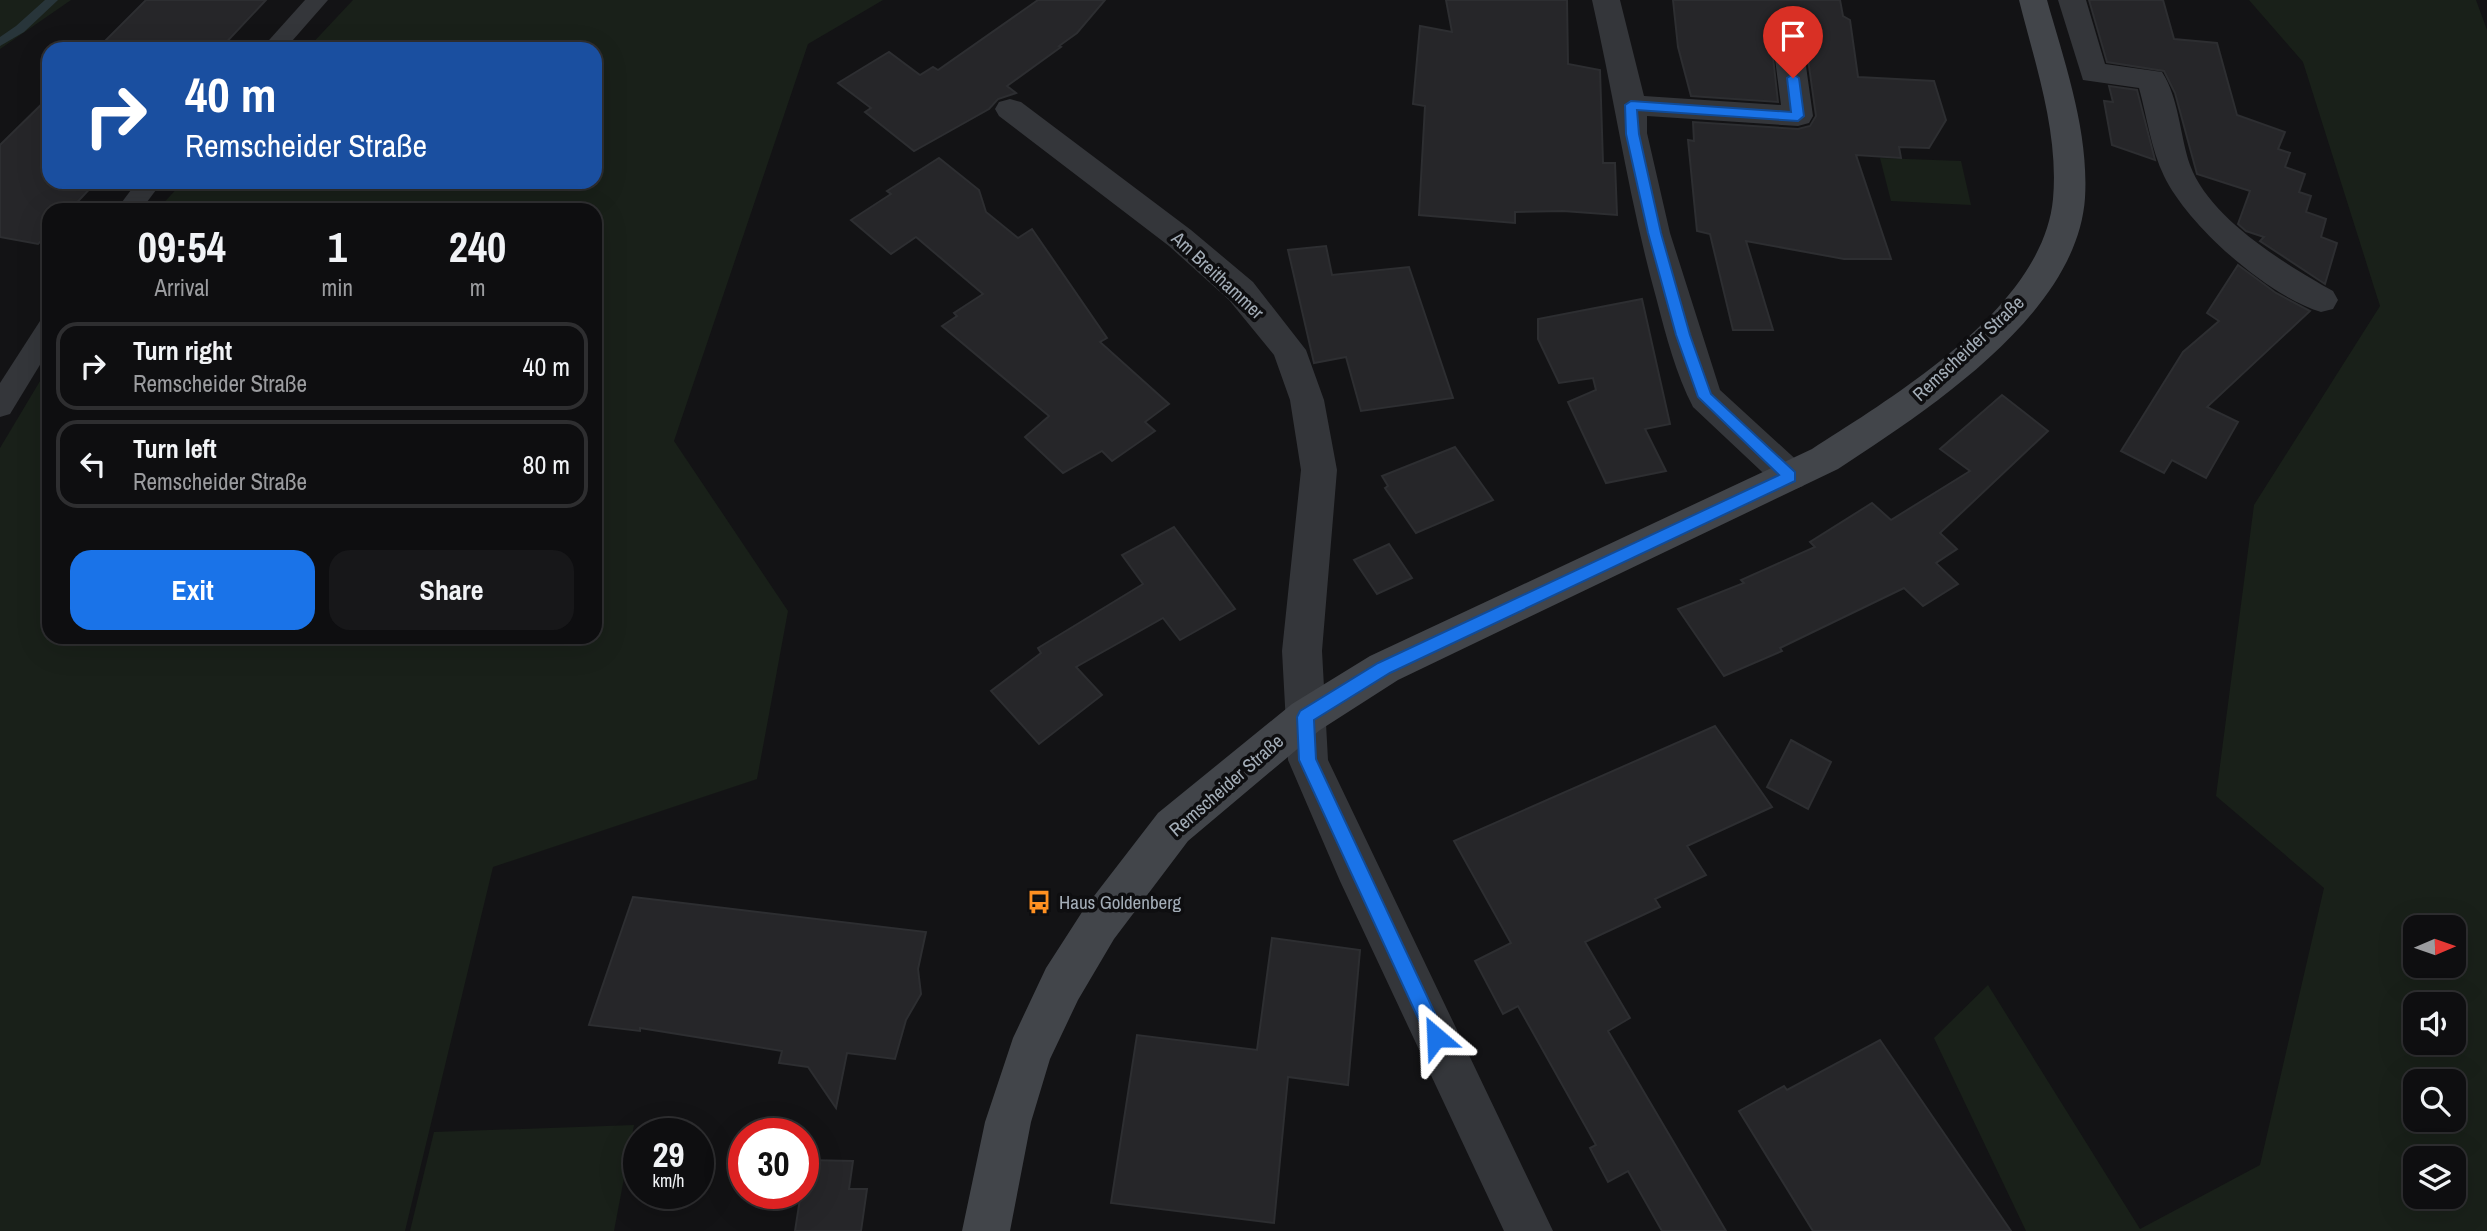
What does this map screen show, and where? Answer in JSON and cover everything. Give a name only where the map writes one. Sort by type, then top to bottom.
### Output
[{"type":"main road","name":"Remscheider Straße","points":[[986,1231],[1008,1122],[1029,1054],[1062,985],[1099,924],[1173,827],[1306,717],[1384,668],[1825,459],[1891,417],[1990,333],[2040,280],[2054,259],[2066,225],[2069,175],[2055,89],[2032,0]]},
{"type":"street","points":[[1606,0],[1631,105],[1632,134],[1654,233],[1683,335],[1705,397],[1790,477]]},
{"type":"street","points":[[2072,0],[2093,73],[2152,79],[2180,177],[2201,204],[2252,255],[2281,278],[2321,300]]},
{"type":"street","points":[[1631,105],[1798,116],[1790,59]]},
{"type":"street","name":"Am Breithammer","points":[[1010,109],[1180,238],[1241,291],[1289,350],[1307,400],[1319,470],[1302,651],[1308,760],[1529,1231]]},
{"type":"lane","points":[[278,42],[317,0]]},
{"type":"lane","points":[[134,203],[144,189]]},
{"type":"lane","points":[[0,406],[42,339]]},
{"type":"shaded area","points":[[0,0],[71,0],[0,49]]},
{"type":"shaded area","points":[[353,0],[883,0],[808,44],[674,441],[788,611],[757,779],[493,867],[405,1231],[0,1231],[0,448],[42,378],[42,644],[602,644],[602,203],[164,203],[176,189],[602,189],[602,42],[314,42]]},
{"type":"shaded area","points":[[2249,0],[2476,0],[2487,30],[2487,1231],[2026,1231],[1934,1038],[1988,985],[2140,1229],[2260,1165],[2324,888],[2216,796],[2254,505],[2380,306],[2303,62]]},
{"type":"shaded area","points":[[1880,158],[1961,161],[1971,205],[1891,201]]},
{"type":"shaded area","points":[[623,1125],[623,1183],[614,1231],[410,1231],[434,1132]]},
{"type":"building","points":[[146,0],[266,0],[227,42],[104,42]]},
{"type":"building","points":[[1038,0],[1105,0],[1077,33],[1007,86],[1016,93],[998,99],[989,109],[914,151],[865,112],[871,108],[838,83],[889,52],[920,75],[933,67],[938,70]]},
{"type":"building","points":[[1446,0],[1567,0],[1568,64],[1600,70],[1603,163],[1615,163],[1617,215],[1563,211],[1515,212],[1515,223],[1419,215],[1425,106],[1413,104],[1420,26],[1452,32]]},
{"type":"building","points":[[1673,0],[1840,0],[1843,16],[1850,20],[1858,77],[1934,81],[1946,120],[1929,148],[1899,147],[1901,158],[1856,155],[1891,259],[1844,259],[1746,241],[1773,330],[1733,330],[1710,234],[1697,231],[1688,140],[1694,141],[1693,122],[1798,129],[1810,126],[1816,116],[1808,59],[1802,50],[1791,46],[1779,49],[1773,57],[1778,102],[1691,96],[1678,47]]},
{"type":"building","points":[[2089,0],[2163,0],[2174,39],[2217,43],[2237,115],[2285,132],[2278,149],[2290,153],[2285,167],[2305,174],[2299,192],[2311,196],[2306,212],[2326,219],[2321,237],[2337,243],[2325,284],[2260,241],[2264,237],[2246,231],[2238,224],[2250,191],[2197,174],[2175,93],[2164,71],[2107,62]]},
{"type":"building","points":[[2109,86],[2137,90],[2155,160],[2112,145],[2104,101],[2113,102]]},
{"type":"building","points":[[42,104],[42,189],[90,189],[76,203],[42,203],[42,240],[38,244],[0,237],[0,145]]},
{"type":"building","points":[[939,158],[979,190],[986,212],[1018,238],[1032,229],[1107,338],[1100,342],[1169,404],[1145,422],[1155,431],[1112,461],[1102,451],[1063,473],[1025,437],[1049,416],[942,326],[957,316],[954,313],[983,294],[916,237],[891,254],[851,220],[891,194],[887,191]]},
{"type":"building","points":[[1326,246],[1332,275],[1409,267],[1453,398],[1361,411],[1346,357],[1314,363],[1288,250]]},
{"type":"building","points":[[2238,265],[2276,293],[2310,311],[2207,407],[2238,422],[2206,478],[2172,460],[2164,473],[2121,451],[2183,352],[2219,321],[2207,313]]},
{"type":"building","points":[[1642,299],[1670,424],[1645,429],[1666,471],[1606,483],[1568,402],[1596,390],[1593,378],[1559,383],[1538,339],[1538,319]]},
{"type":"building","points":[[2002,395],[2048,431],[1940,533],[1957,549],[1936,563],[1958,584],[1923,606],[1904,588],[1780,648],[1782,651],[1724,676],[1678,609],[1744,583],[1741,580],[1815,547],[1810,542],[1872,503],[1891,520],[1970,471],[1940,449]]},
{"type":"building","points":[[1455,447],[1493,500],[1416,533],[1385,488],[1388,486],[1382,476]]},
{"type":"building","points":[[1174,527],[1235,609],[1180,640],[1163,618],[1076,667],[1102,695],[1039,744],[991,691],[1041,653],[1038,648],[1143,584],[1122,555]]},
{"type":"building","points":[[1389,544],[1412,578],[1377,594],[1354,560]]},
{"type":"building","points":[[1715,726],[1772,807],[1687,846],[1706,875],[1655,899],[1660,907],[1585,942],[1630,1018],[1608,1031],[1726,1231],[1662,1231],[1628,1171],[1608,1182],[1590,1148],[1596,1145],[1518,1006],[1503,1014],[1475,961],[1511,943],[1454,841]]},
{"type":"building","points":[[1791,740],[1831,762],[1808,809],[1767,787]]},
{"type":"building","points":[[633,897],[926,932],[918,969],[921,994],[906,1020],[895,1059],[847,1053],[836,1108],[808,1067],[779,1063],[782,1051],[640,1028],[640,1031],[589,1025]]},
{"type":"building","points":[[1272,938],[1360,950],[1348,1085],[1288,1077],[1274,1223],[1111,1203],[1137,1035],[1257,1050]]},
{"type":"building","points":[[1880,1040],[2011,1231],[1813,1231],[1739,1111],[1784,1086],[1787,1090]]},
{"type":"building","points":[[819,1160],[853,1161],[849,1189],[867,1189],[861,1231],[795,1231],[798,1209],[819,1209]]},
{"type":"waterway","points":[[0,42],[20,29],[52,0]]},
{"type":"place","name":"Haus Goldenberg","points":[[1039,902]]},
{"type":"route","points":[[1436,1037],[1355,867],[1308,760],[1306,717],[1384,668],[1790,477],[1705,397],[1683,335],[1654,233],[1632,134],[1631,105],[1798,116],[1793,78]]}]
